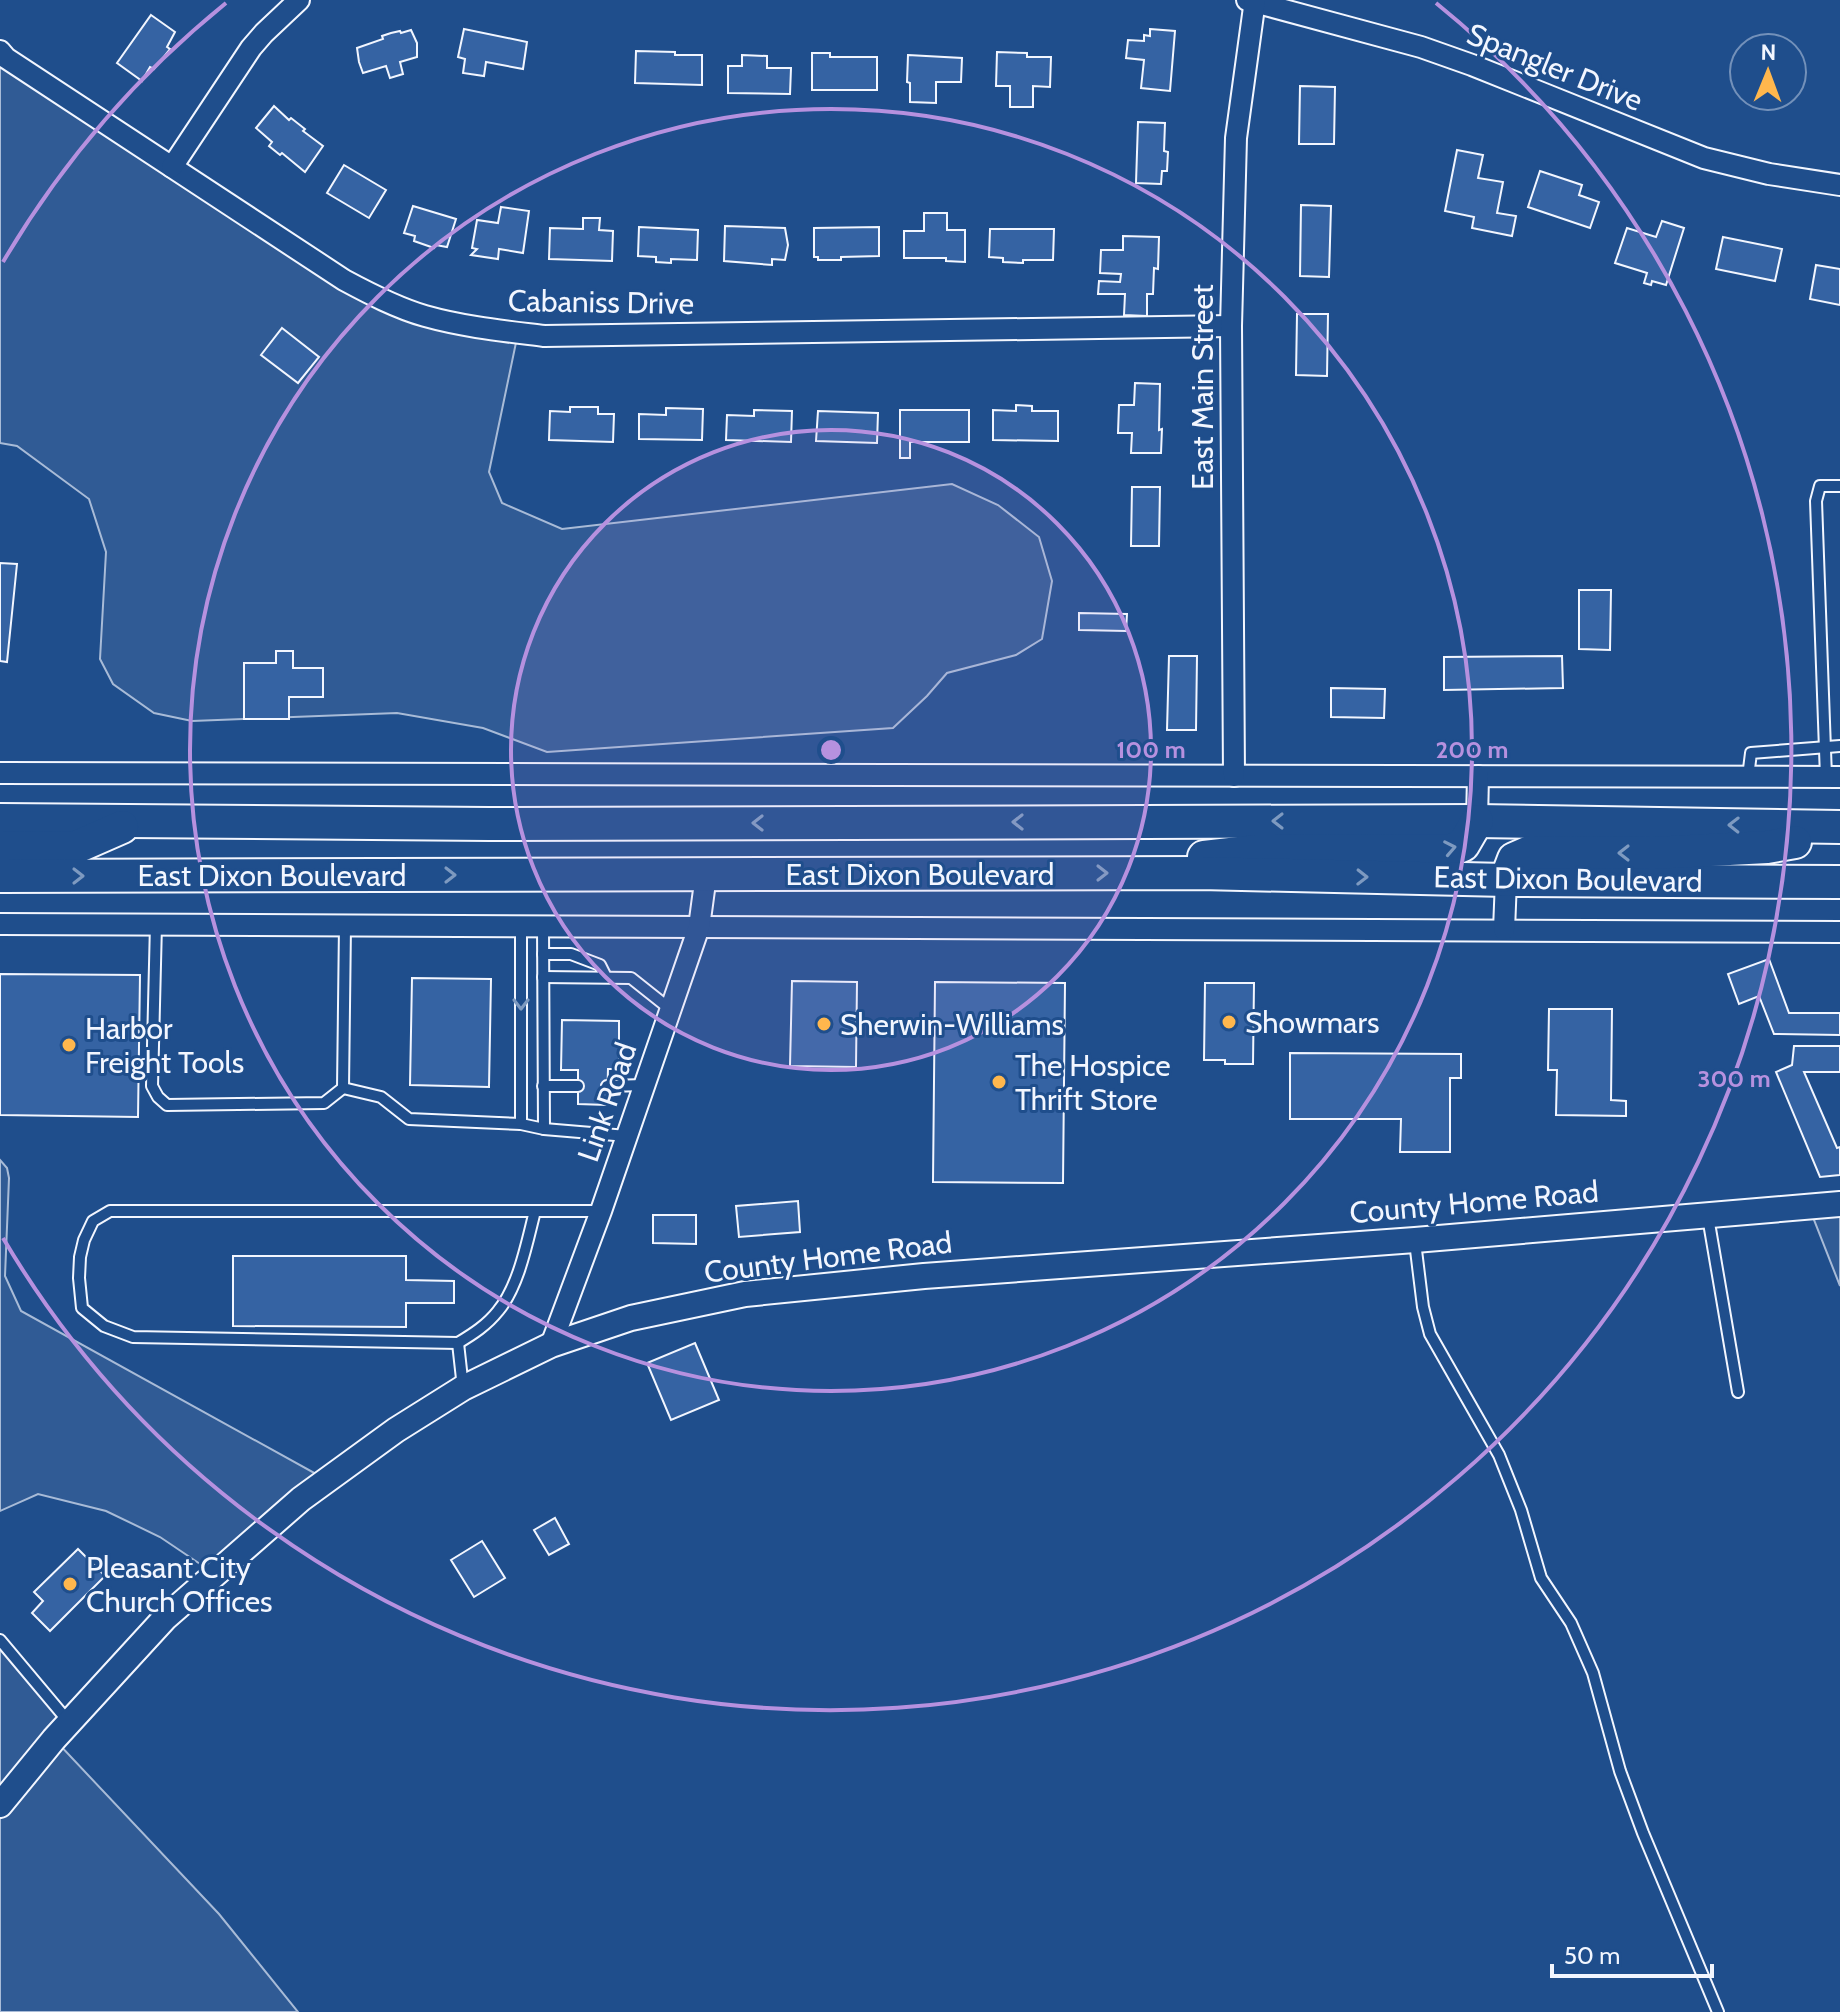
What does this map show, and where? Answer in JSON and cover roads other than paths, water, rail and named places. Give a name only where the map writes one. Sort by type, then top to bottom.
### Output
[{"type":"highway","name":"East Dixon Boulevard","points":[[0,820],[505,824],[1477,821],[1840,828]]},
{"type":"highway","points":[[0,847],[74,848],[136,821]]},
{"type":"highway","points":[[1152,873],[1215,855],[1257,851],[1451,850],[1463,845],[1477,821]]},
{"type":"highway","points":[[1506,880],[1514,859],[1525,853],[1653,853],[1767,847],[1840,828]]},
{"type":"highway","name":"East Dixon Boulevard","points":[[0,876],[1152,873],[1840,882]]},
{"type":"street","points":[[172,167],[251,48],[299,0]]},
{"type":"street","name":"Spangler Drive","points":[[1247,0],[1421,47],[1704,158],[1769,174],[1840,185]]},
{"type":"street","name":"East Main Street","points":[[1234,776],[1231,326],[1236,138],[1254,0]]},
{"type":"street","name":"Cabaniss Drive","points":[[0,51],[6,58],[344,280],[376,298],[423,316],[497,331],[544,336],[1231,326]]},
{"type":"street","points":[[0,773],[1833,777]]},
{"type":"street","name":"East Dixon Boulevard","points":[[1477,821],[1478,776]]},
{"type":"street","name":"Link Road","points":[[551,1345],[601,1211],[699,927],[706,875]]},
{"type":"street","points":[[1504,930],[1506,880]]},
{"type":"street","name":"East Dixon Boulevard","points":[[0,924],[1840,932]]},
{"type":"street","name":"County Home Road","points":[[0,1805],[69,1723],[165,1618],[301,1499],[396,1430],[463,1388],[551,1345],[631,1318],[745,1294],[939,1275],[1415,1240],[1840,1204]]},
{"type":"lane","points":[[1833,777],[1825,746],[1816,501],[1820,486],[1840,486]]},
{"type":"lane","points":[[1748,777],[1751,753],[1840,746]]},
{"type":"lane","points":[[156,924],[152,1086],[162,1102],[167,1105],[324,1103],[343,1088]]},
{"type":"lane","points":[[343,1088],[345,925]]},
{"type":"lane","points":[[521,926],[521,1124]]},
{"type":"lane","points":[[543,926],[544,1129]]},
{"type":"lane","points":[[543,954],[571,954],[600,965],[606,977]]},
{"type":"lane","points":[[543,977],[631,978],[671,1009]]},
{"type":"lane","points":[[607,1086],[645,1085]]},
{"type":"lane","points":[[543,1086],[578,1086]]},
{"type":"lane","points":[[343,1088],[381,1097],[409,1119],[521,1124],[627,1136]]},
{"type":"lane","points":[[535,1211],[519,1272],[500,1310],[480,1329],[458,1343],[133,1337],[104,1326],[82,1308],[79,1278],[84,1240],[93,1221],[110,1211],[535,1211],[601,1211]]},
{"type":"lane","points":[[1708,1215],[1738,1392]]},
{"type":"lane","points":[[1415,1240],[1423,1307],[1430,1334],[1499,1455],[1521,1510],[1541,1578],[1571,1623],[1593,1673],[1620,1771],[1638,1820],[1718,2012]]},
{"type":"lane","points":[[458,1343],[463,1388]]},
{"type":"lane","points":[[0,1640],[69,1723]]},
{"type":"place","name":"Showmars","points":[[1229,1022]]},
{"type":"place","name":"Sherwin-Williams","points":[[824,1024]]},
{"type":"place","name":"Harbor Freight Tools","points":[[69,1045]]},
{"type":"place","name":"The Hospice Thrift Store","points":[[999,1082]]},
{"type":"place","name":"Pleasant City Church Offices","points":[[70,1584]]}]
